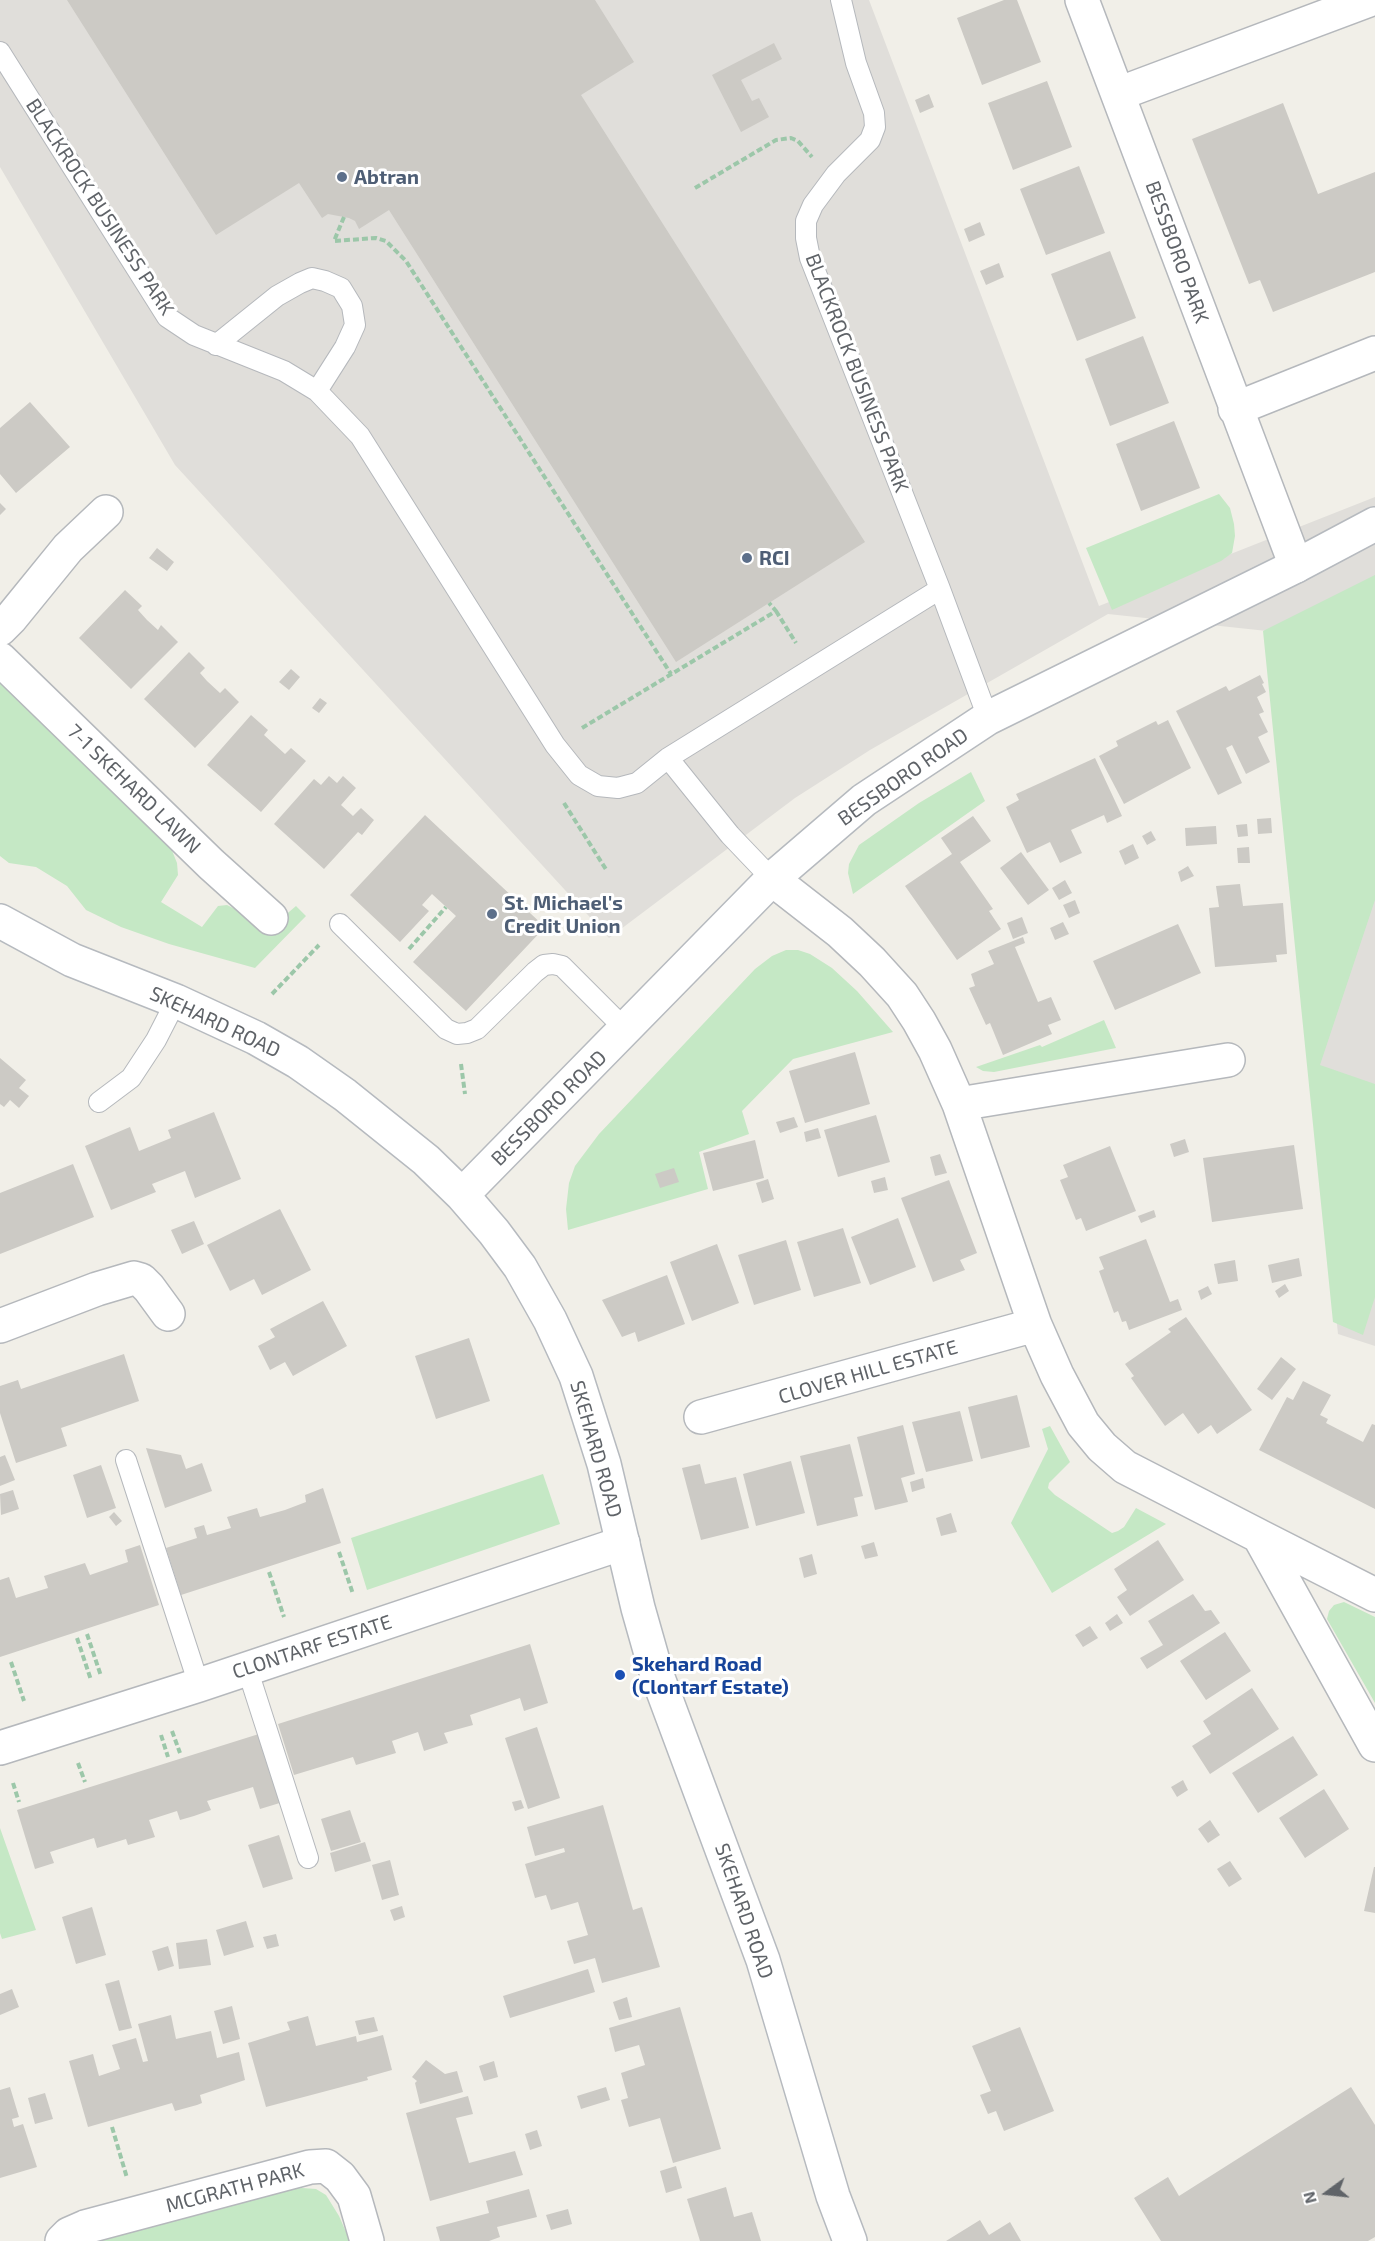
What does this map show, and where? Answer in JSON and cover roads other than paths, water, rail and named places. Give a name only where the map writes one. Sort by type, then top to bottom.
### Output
[{"type":"street","name":"BESSBORO PARK","points":[[1082,0],[1296,566]]},
{"type":"street","points":[[1118,94],[1369,0]]},
{"type":"street","points":[[1235,409],[1375,353]]},
{"type":"street","points":[[0,628],[11,618],[68,548],[106,512]]},
{"type":"street","name":"BESSBORO ROAD","points":[[462,1195],[772,879],[864,800],[988,718],[1296,566],[1375,524]]},
{"type":"street","name":"7-1 SKEHARD LAWN","points":[[0,659],[211,864],[271,918]]},
{"type":"street","points":[[772,879],[840,932],[872,962],[902,995],[929,1040],[960,1104],[1035,1325],[1057,1375],[1083,1424],[1102,1447],[1125,1467],[1375,1595]]},
{"type":"street","name":"SKEHARD ROAD","points":[[0,921],[72,960],[176,1001],[256,1038],[345,1095],[426,1160],[462,1195],[520,1267],[550,1320],[576,1376],[604,1464],[638,1608],[657,1675],[763,1960],[833,2196],[849,2241]]},
{"type":"street","points":[[960,1104],[1228,1060]]},
{"type":"street","points":[[0,1326],[97,1289],[134,1278],[141,1280],[149,1288],[168,1314]]},
{"type":"street","name":"CLOVER HILL ESTATE","points":[[701,1417],[1035,1325]]},
{"type":"street","points":[[1259,1536],[1375,1745]]},
{"type":"street","name":"CLONTARF ESTATE","points":[[0,1748],[199,1685],[623,1543]]},
{"type":"street","name":"MCGRATH PARK","points":[[62,2241],[69,2234],[86,2227],[310,2167],[326,2166],[340,2177],[354,2196],[367,2241]]},
{"type":"lane","name":"BLACKROCK BUSINESS PARK","points":[[841,0],[856,63],[874,113],[875,127],[870,140],[813,205],[806,220],[806,238],[810,258],[988,718]]},
{"type":"lane","name":"BLACKROCK BUSINESS PARK","points":[[0,52],[167,317],[194,335],[284,371],[317,391],[360,436],[555,745],[579,775],[598,786],[618,788],[637,783],[668,758],[940,589]]},
{"type":"lane","points":[[216,345],[277,296],[300,283],[312,278],[341,288],[352,306],[355,325],[345,347],[317,391]]},
{"type":"lane","points":[[668,758],[730,835],[772,879]]},
{"type":"lane","points":[[340,924],[446,1029],[457,1034],[467,1034],[477,1029],[543,965],[554,964],[562,966],[626,1030]]},
{"type":"lane","points":[[99,1102],[131,1078],[156,1040],[176,1001]]},
{"type":"lane","points":[[126,1460],[199,1685]]},
{"type":"lane","points":[[247,1668],[308,1858]]},
{"type":"place","name":"Abtran","points":[[342,177]]},
{"type":"place","name":"RCI","points":[[747,558]]},
{"type":"place","name":"St. Michael's Credit Union","points":[[492,914]]},
{"type":"place","name":"Skehard Road (Clontarf Estate)","points":[[620,1675]]}]
